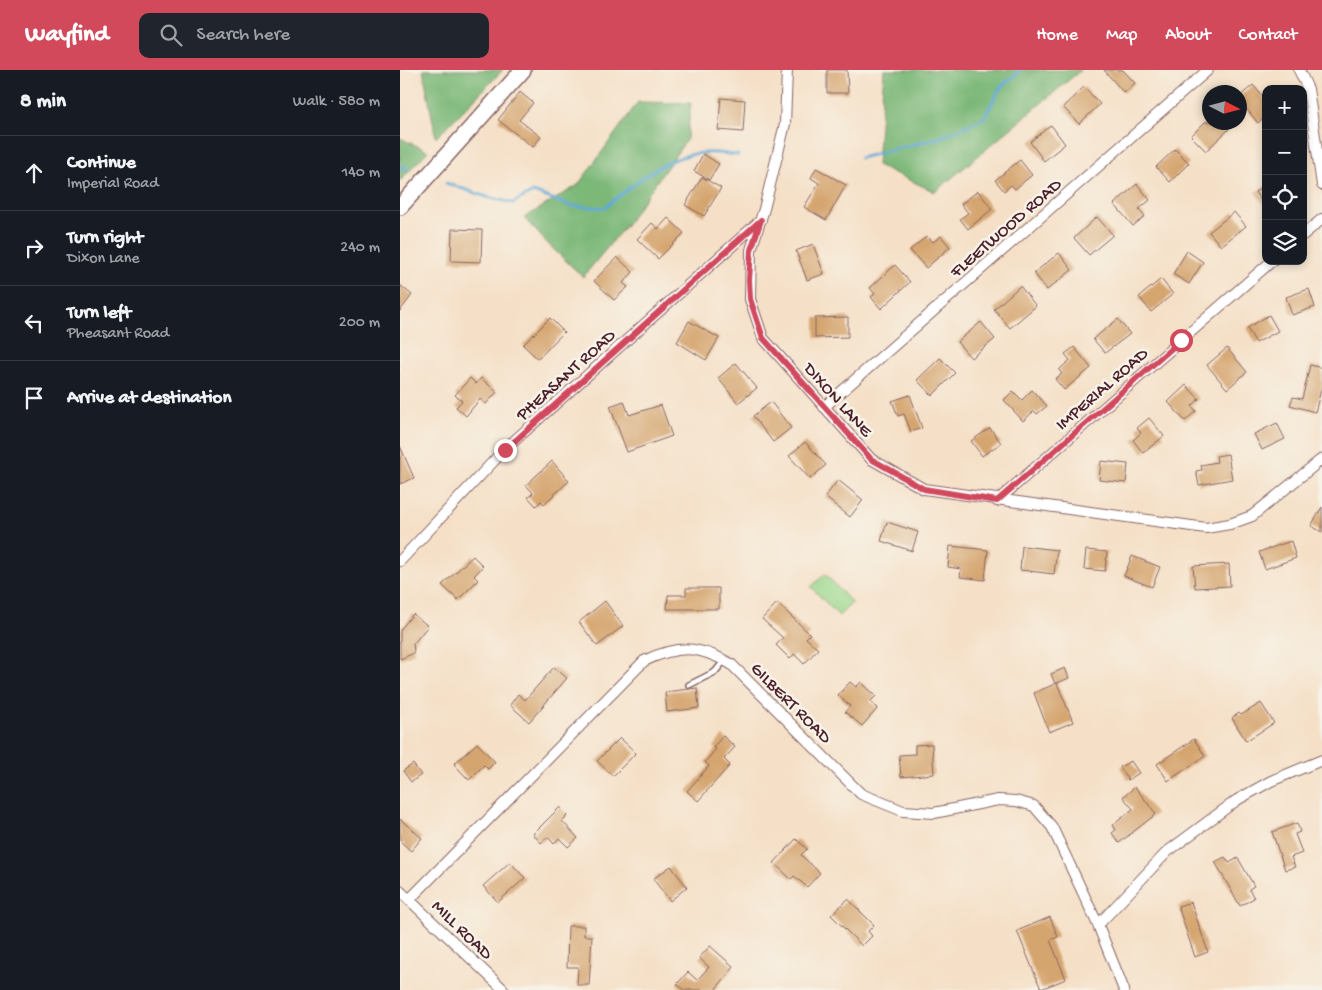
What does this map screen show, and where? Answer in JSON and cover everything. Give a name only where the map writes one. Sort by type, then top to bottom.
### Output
[{"type":"main road","points":[[400,206],[523,70]]},
{"type":"street","name":"DIXON LANE","points":[[787,70],[785,124],[761,220],[751,250],[750,299],[763,338],[871,459],[924,489],[997,501],[1206,528],[1230,524],[1252,516],[1322,459]]},
{"type":"street","name":"FLEETWOOD ROAD","points":[[824,408],[1208,70]]},
{"type":"street","points":[[1299,70],[1308,89],[1322,185]]},
{"type":"street","points":[[1307,232],[1322,219]]},
{"type":"street","name":"PHEASANT ROAD","points":[[400,561],[505,450],[761,220]]},
{"type":"street","name":"IMPERIAL ROAD","points":[[997,501],[1267,265]]},
{"type":"street","name":"GILBERT ROAD","points":[[410,900],[644,661],[665,651],[686,648],[716,655],[731,664],[861,794],[903,811],[934,813],[998,800],[1016,801],[1034,806],[1049,822],[1098,925],[1124,990]]},
{"type":"street","points":[[1098,925],[1167,852],[1237,800],[1271,781],[1322,760]]},
{"type":"street","name":"MILL ROAD","points":[[400,891],[504,990]]},
{"type":"lane","points":[[689,685],[715,672],[725,660]]},
{"type":"green space","points":[[423,70],[503,70],[436,138]]},
{"type":"green space","points":[[884,70],[1081,70],[935,192],[877,165]]},
{"type":"green space","points":[[638,102],[691,103],[687,139],[626,225],[583,277],[524,218],[578,185]]},
{"type":"green space","points":[[400,138],[428,151],[400,181]]},
{"type":"green space","points":[[825,574],[852,603],[839,616],[811,587]]},
{"type":"building","points":[[827,70],[847,70],[848,93],[827,93]]},
{"type":"building","points":[[1104,70],[1123,70],[1135,83],[1124,93]]},
{"type":"building","points":[[1253,85],[1262,95],[1262,120],[1258,123],[1247,110],[1247,90]]},
{"type":"building","points":[[1084,87],[1100,104],[1079,124],[1063,107]]},
{"type":"building","points":[[520,92],[533,103],[519,120],[541,137],[533,147],[498,120]]},
{"type":"building","points":[[721,98],[745,100],[743,132],[718,130]]},
{"type":"building","points":[[1051,125],[1065,144],[1044,161],[1030,142]]},
{"type":"building","points":[[1202,125],[1202,130],[1228,130],[1206,151],[1191,136]]},
{"type":"building","points":[[1175,149],[1189,163],[1170,182],[1156,167]]},
{"type":"building","points":[[703,154],[719,164],[709,180],[694,171]]},
{"type":"building","points":[[1020,160],[1032,175],[1015,189],[1011,185],[1004,191],[995,180]]},
{"type":"building","points":[[816,168],[846,185],[826,220],[804,207],[819,183],[811,178]]},
{"type":"building","points":[[702,177],[721,188],[704,216],[685,205]]},
{"type":"building","points":[[1137,184],[1150,200],[1139,209],[1145,216],[1133,226],[1114,204]]},
{"type":"building","points":[[1262,188],[1262,202],[1255,192]]},
{"type":"building","points":[[978,191],[992,209],[968,229],[960,219],[968,213],[961,204]]},
{"type":"building","points":[[1234,212],[1246,226],[1221,246],[1209,232]]},
{"type":"building","points":[[1097,217],[1113,235],[1089,255],[1074,238]]},
{"type":"building","points":[[668,218],[684,233],[658,259],[637,239],[652,223],[658,229]]},
{"type":"building","points":[[452,229],[482,230],[481,262],[451,261]]},
{"type":"building","points":[[927,236],[933,242],[941,236],[950,247],[926,268],[910,250]]},
{"type":"building","points":[[813,244],[824,274],[807,280],[796,251]]},
{"type":"building","points":[[1187,251],[1203,262],[1189,284],[1173,274]]},
{"type":"building","points":[[1059,253],[1072,270],[1047,290],[1034,273]]},
{"type":"building","points":[[617,257],[633,272],[623,283],[628,287],[614,300],[594,281]]},
{"type":"building","points":[[895,265],[910,282],[881,309],[871,297],[875,294],[870,288]]},
{"type":"building","points":[[1161,279],[1173,294],[1151,312],[1139,297]]},
{"type":"building","points":[[400,285],[412,295],[400,311]]},
{"type":"building","points":[[1020,286],[1036,306],[1010,328],[994,309]]},
{"type":"building","points":[[1309,289],[1315,307],[1292,315],[1286,297]]},
{"type":"building","points":[[1269,315],[1278,331],[1256,343],[1247,328]]},
{"type":"building","points":[[848,317],[848,337],[815,338],[815,318]]},
{"type":"building","points":[[550,318],[564,332],[538,359],[523,345]]},
{"type":"building","points":[[1118,319],[1130,334],[1105,353],[1093,339]]},
{"type":"building","points":[[689,321],[719,338],[706,360],[677,342]]},
{"type":"building","points":[[981,322],[995,339],[971,358],[957,342]]},
{"type":"building","points":[[1074,347],[1091,368],[1064,390],[1055,379],[1062,374],[1059,370],[1070,360],[1065,354]]},
{"type":"building","points":[[1227,348],[1247,372],[1227,389],[1207,365]]},
{"type":"building","points":[[940,358],[955,373],[932,396],[917,380]]},
{"type":"building","points":[[736,363],[757,388],[738,403],[718,378]]},
{"type":"building","points":[[1310,365],[1322,368],[1322,386],[1315,412],[1290,405],[1293,397],[1302,399]]},
{"type":"building","points":[[470,378],[476,384],[481,378],[497,392],[486,404],[480,399],[466,416],[456,407],[462,401],[455,395]]},
{"type":"building","points":[[1186,385],[1199,399],[1192,406],[1196,411],[1185,421],[1168,402]]},
{"type":"building","points":[[1032,390],[1047,406],[1037,414],[1034,411],[1023,421],[1004,400],[1013,391],[1022,400]]},
{"type":"building","points":[[910,395],[922,428],[911,432],[904,414],[898,416],[892,401]]},
{"type":"building","points":[[624,401],[629,415],[661,405],[672,436],[627,452],[610,406]]},
{"type":"building","points":[[771,402],[791,428],[773,442],[753,416]]},
{"type":"building","points":[[1149,418],[1164,436],[1143,453],[1133,440],[1141,433],[1137,428]]},
{"type":"building","points":[[1277,423],[1285,439],[1262,450],[1254,434]]},
{"type":"building","points":[[990,428],[1001,443],[982,456],[971,441]]},
{"type":"building","points":[[805,442],[826,465],[810,479],[789,456]]},
{"type":"building","points":[[400,446],[414,478],[400,484]]},
{"type":"building","points":[[1228,454],[1232,479],[1199,485],[1196,471],[1202,470],[1201,465],[1217,462],[1216,456]]},
{"type":"building","points":[[552,461],[569,481],[544,504],[541,501],[536,506],[528,497],[533,493],[526,485]]},
{"type":"building","points":[[1101,461],[1128,464],[1126,483],[1099,480]]},
{"type":"building","points":[[838,480],[863,500],[850,517],[825,497]]},
{"type":"building","points":[[1322,507],[1322,532],[1311,526]]},
{"type":"building","points":[[887,522],[918,532],[912,551],[881,541]]},
{"type":"building","points":[[1291,541],[1296,558],[1265,569],[1259,552]]},
{"type":"building","points":[[950,546],[988,550],[985,580],[960,577],[961,569],[948,567]]},
{"type":"building","points":[[1022,546],[1057,550],[1054,574],[1020,570]]},
{"type":"building","points":[[1086,550],[1107,552],[1105,571],[1084,569]]},
{"type":"building","points":[[473,556],[483,566],[474,576],[478,580],[458,600],[442,585]]},
{"type":"building","points":[[1132,556],[1160,567],[1152,587],[1124,576]]},
{"type":"building","points":[[1229,564],[1230,586],[1195,588],[1193,566]]},
{"type":"building","points":[[686,588],[719,588],[719,609],[667,609],[668,595],[686,595]]},
{"type":"building","points":[[605,601],[623,626],[597,646],[579,622]]},
{"type":"building","points":[[777,603],[810,634],[806,638],[818,649],[804,664],[794,654],[790,659],[776,645],[783,638],[762,619]]},
{"type":"building","points":[[413,614],[428,626],[413,644],[414,651],[412,654],[400,659],[400,630]]},
{"type":"building","points":[[554,667],[567,678],[529,722],[510,705],[518,694],[525,700]]},
{"type":"building","points":[[1065,668],[1069,678],[1055,684],[1051,674]]},
{"type":"building","points":[[850,682],[856,687],[861,682],[876,696],[870,702],[878,708],[862,726],[845,712],[850,706],[838,695]]},
{"type":"building","points":[[1057,683],[1073,722],[1049,732],[1034,693]]},
{"type":"building","points":[[697,688],[699,708],[667,712],[665,692]]},
{"type":"building","points":[[1261,703],[1274,723],[1246,741],[1232,718]]},
{"type":"building","points":[[723,736],[735,747],[724,759],[730,765],[698,801],[687,791],[709,766],[705,762],[716,749],[713,747]]},
{"type":"building","points":[[620,738],[636,753],[613,776],[597,761]]},
{"type":"building","points":[[1194,739],[1205,756],[1168,781],[1157,764]]},
{"type":"building","points":[[477,743],[495,762],[488,769],[484,765],[469,780],[454,764]]},
{"type":"building","points":[[932,744],[934,774],[901,777],[899,755],[915,754],[915,745]]},
{"type":"building","points":[[1131,761],[1139,773],[1128,780],[1120,767]]},
{"type":"building","points":[[413,764],[421,775],[411,782],[403,771]]},
{"type":"building","points":[[1135,787],[1156,814],[1119,843],[1112,833],[1116,830],[1113,825],[1133,809],[1123,797]]},
{"type":"building","points":[[560,807],[568,815],[562,821],[578,838],[568,847],[559,838],[554,844],[548,837],[541,843],[533,834]]},
{"type":"building","points":[[400,819],[422,838],[411,851],[400,841]]},
{"type":"building","points":[[1297,823],[1300,832],[1295,834],[1302,853],[1291,857],[1295,867],[1285,870],[1272,832]]},
{"type":"building","points":[[796,839],[807,849],[801,855],[820,873],[807,887],[794,876],[791,879],[774,863]]},
{"type":"building","points":[[1225,857],[1229,863],[1238,858],[1254,886],[1249,889],[1254,898],[1240,906],[1215,862]]},
{"type":"building","points":[[510,862],[525,878],[498,902],[483,886]]},
{"type":"building","points":[[671,866],[687,887],[670,901],[653,879]]},
{"type":"building","points":[[848,899],[874,925],[868,931],[872,936],[862,946],[831,915]]},
{"type":"building","points":[[1191,902],[1208,952],[1195,957],[1178,906]]},
{"type":"building","points":[[1050,917],[1058,937],[1050,940],[1066,979],[1041,989],[1017,931]]},
{"type":"building","points":[[568,926],[584,926],[584,936],[592,936],[589,985],[577,985],[578,967],[567,967]]},
{"type":"building","points":[[710,946],[734,967],[715,990],[684,990],[677,984],[688,972],[697,980],[709,967],[699,958]]},
{"type":"waterway","points":[[860,158],[939,138],[984,118],[1000,88],[1021,70]]},
{"type":"waterway","points":[[446,183],[487,197],[513,203],[533,192],[571,206],[604,208],[638,181],[676,159],[704,153],[738,155]]},
{"type":"waterway","points":[[400,166],[407,169]]},
{"type":"route","points":[[505,450],[729,246],[761,220],[751,250],[749,280],[750,299],[763,338],[871,459],[924,489],[997,501],[1181,340]]}]
